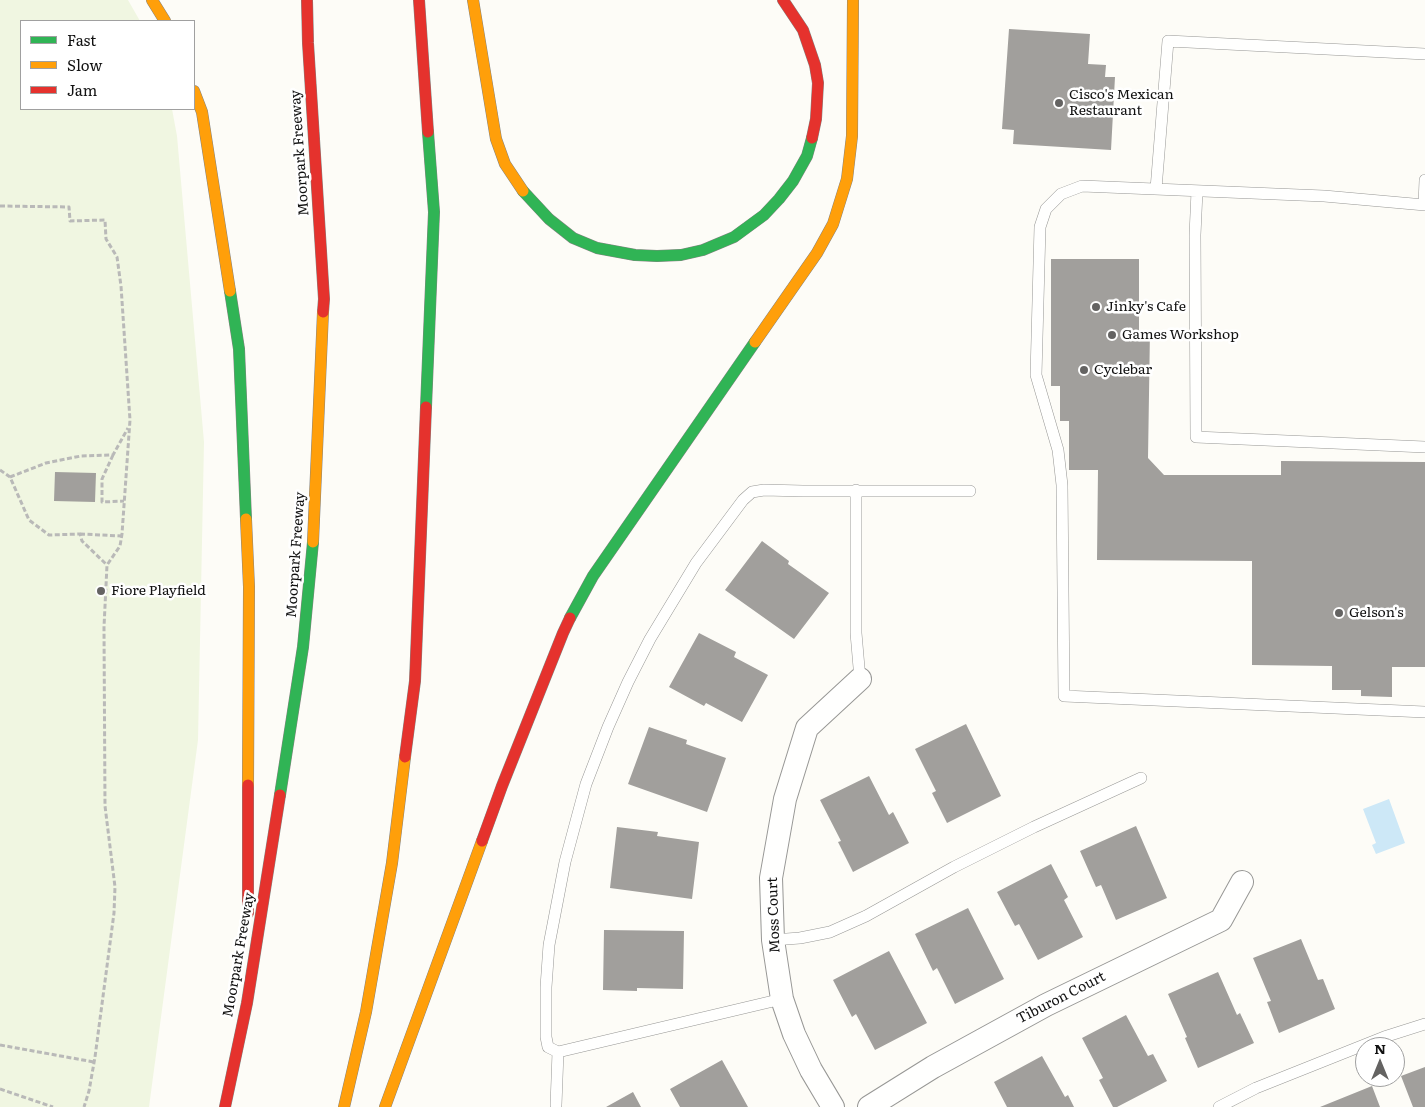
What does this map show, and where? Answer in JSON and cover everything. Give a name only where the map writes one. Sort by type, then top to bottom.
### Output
[{"type":"highway","points":[[152,0],[164,20]]},
{"type":"highway","name":"Moorpark Freeway","points":[[225,1107],[247,1003],[304,647],[313,544],[324,299],[307,0]]},
{"type":"highway","points":[[344,1107],[366,1012],[392,863],[415,682],[434,212],[419,0]]},
{"type":"highway","points":[[473,0],[496,139],[505,164],[520,188],[549,219],[573,238],[597,248],[635,255],[657,256],[680,255],[703,250],[734,237],[764,215],[793,181],[807,156],[816,120],[818,83],[815,65],[803,30],[783,0]]},
{"type":"highway","points":[[386,1107],[502,786],[564,632],[579,601],[599,568],[816,253],[833,224],[847,179],[852,136],[853,0]]},
{"type":"highway","points":[[298,17],[308,43]]},
{"type":"highway","points":[[195,94],[202,112],[239,349],[249,586],[247,1003]]},
{"type":"street","name":"Moss Court","points":[[833,1107],[811,1070],[794,1034],[782,999],[773,940],[772,878],[784,799],[807,728],[860,679]]},
{"type":"street","name":"Tiburon Court","points":[[869,1107],[933,1067],[1046,1005],[1221,920],[1242,882]]},
{"type":"lane","points":[[1156,189],[1168,41],[1425,54]]},
{"type":"lane","points":[[1425,180],[1424,204],[1330,196],[1082,186],[1061,194],[1046,209],[1040,227],[1036,375],[1058,450],[1062,485],[1064,696],[1425,712]]},
{"type":"lane","points":[[1197,191],[1195,235],[1196,437],[1425,447]]},
{"type":"lane","points":[[782,999],[558,1052],[548,1047],[546,1038],[546,987],[549,946],[565,862],[586,784],[608,727],[650,639],[696,563],[742,500],[752,492],[764,490],[970,491]]},
{"type":"lane","points":[[856,490],[856,632],[860,679]]},
{"type":"lane","points":[[773,940],[800,938],[830,932],[866,916],[954,867],[1141,778]]},
{"type":"lane","points":[[1219,1107],[1256,1088],[1384,1037],[1425,1024]]},
{"type":"lane","points":[[556,1106],[558,1052]]},
{"type":"path","points":[[0,206],[69,207],[70,221],[105,220],[106,239],[117,258],[121,286],[129,427],[122,536],[120,546],[106,565],[104,627],[105,806],[116,888],[94,1062],[84,1107]]},
{"type":"path","points":[[124,501],[102,502],[102,479],[129,427]]},
{"type":"path","points":[[10,477],[46,464],[81,456],[113,455]]},
{"type":"path","points":[[0,470],[10,477],[29,520],[49,535],[122,536]]},
{"type":"path","points":[[80,534],[82,541],[106,565]]},
{"type":"path","points":[[0,1045],[94,1062]]},
{"type":"path","points":[[0,1089],[53,1107]]},
{"type":"green space","name":"Fiore Playfield","points":[[0,0],[128,0],[139,20],[20,20],[20,110],[172,110],[177,136],[204,442],[198,740],[149,1107],[0,1107]]},
{"type":"water","points":[[1389,799],[1405,843],[1376,854],[1372,845],[1376,843],[1363,809]]},
{"type":"building","name":"Cisco's Mexican Restaurant","points":[[1009,29],[1090,34],[1088,64],[1106,65],[1105,77],[1115,77],[1111,150],[1013,144],[1014,130],[1002,129]]},
{"type":"building","points":[[1051,259],[1139,259],[1139,330],[1150,330],[1148,458],[1164,475],[1281,475],[1281,461],[1425,462],[1425,667],[1392,667],[1392,697],[1361,696],[1361,690],[1332,690],[1332,666],[1252,665],[1252,561],[1097,560],[1098,470],[1069,470],[1069,421],[1060,421],[1060,386],[1051,386]]},
{"type":"building","points":[[55,472],[96,473],[95,502],[54,501]]},
{"type":"building","points":[[762,541],[789,561],[788,564],[829,593],[794,639],[725,590]]},
{"type":"building","points":[[699,633],[736,652],[734,657],[768,675],[742,722],[706,703],[704,706],[669,687]]},
{"type":"building","points":[[966,724],[1001,796],[947,823],[932,793],[936,791],[915,749]]},
{"type":"building","points":[[649,727],[687,740],[686,744],[726,758],[707,812],[628,784]]},
{"type":"building","points":[[869,776],[889,815],[893,812],[909,843],[853,872],[838,842],[841,841],[820,800]]},
{"type":"building","points":[[1136,826],[1167,898],[1116,920],[1101,885],[1096,887],[1080,851]]},
{"type":"building","points":[[617,827],[658,832],[657,836],[699,842],[692,899],[610,888]]},
{"type":"building","points":[[1051,864],[1068,897],[1064,900],[1083,937],[1038,960],[1019,924],[1015,926],[997,892]]},
{"type":"building","points":[[968,908],[1004,979],[955,1004],[937,968],[933,971],[915,934]]},
{"type":"building","points":[[604,930],[684,931],[683,989],[637,988],[637,991],[603,990]]},
{"type":"building","points":[[1301,939],[1318,980],[1323,979],[1335,1009],[1279,1033],[1267,1002],[1271,1001],[1253,958]]},
{"type":"building","points":[[889,951],[927,1023],[875,1050],[856,1014],[852,1017],[833,980]]},
{"type":"building","points":[[1218,972],[1237,1015],[1240,1013],[1254,1043],[1198,1068],[1168,994]]},
{"type":"building","points":[[1126,1015],[1148,1056],[1153,1054],[1167,1081],[1117,1107],[1113,1107],[1099,1080],[1103,1078],[1082,1038]]},
{"type":"building","points":[[1042,1056],[1065,1097],[1068,1095],[1074,1107],[1007,1107],[994,1082]]},
{"type":"building","points":[[722,1060],[748,1107],[680,1107],[670,1089]]},
{"type":"building","points":[[1425,1067],[1425,1107],[1413,1107],[1405,1086],[1405,1074]]},
{"type":"building","points":[[1372,1087],[1380,1107],[1320,1107]]},
{"type":"building","points":[[633,1092],[641,1107],[606,1107]]},
{"type":"traffic: fast","points":[[426,407],[434,212],[428,132]]},
{"type":"traffic: fast","points":[[523,191],[549,219],[573,238],[597,248],[635,255],[681,255],[703,250],[734,237],[764,215],[793,181],[807,156],[812,138]]},
{"type":"traffic: fast","points":[[230,291],[239,349],[246,519]]},
{"type":"traffic: fast","points":[[570,618],[593,576],[755,342]]},
{"type":"traffic: fast","points":[[280,795],[303,647],[313,542]]},
{"type":"traffic: slow","points":[[152,0],[164,20]]},
{"type":"traffic: slow","points":[[473,0],[496,139],[505,164],[523,191]]},
{"type":"traffic: slow","points":[[755,342],[817,253],[833,224],[847,179],[852,136],[853,0]]},
{"type":"traffic: slow","points":[[195,94],[202,112],[230,291]]},
{"type":"traffic: slow","points":[[313,542],[323,312]]},
{"type":"traffic: slow","points":[[246,519],[249,587],[248,785]]},
{"type":"traffic: slow","points":[[344,1107],[366,1012],[392,863],[405,757]]},
{"type":"traffic: slow","points":[[385,1107],[482,841]]},
{"type":"traffic: jam","points":[[307,0],[324,299],[323,312]]},
{"type":"traffic: jam","points":[[419,0],[428,132]]},
{"type":"traffic: jam","points":[[783,0],[803,30],[815,65],[818,83],[816,119],[812,138]]},
{"type":"traffic: jam","points":[[405,757],[415,681],[426,407]]},
{"type":"traffic: jam","points":[[482,841],[502,786],[570,618]]},
{"type":"traffic: jam","points":[[248,785],[248,913]]},
{"type":"traffic: jam","points":[[225,1107],[247,1003],[280,795]]},
{"type":"place","name":"Cisco's Mexican Restaurant","points":[[1059,103]]},
{"type":"place","name":"Jinky's Cafe","points":[[1096,307]]},
{"type":"place","name":"Games Workshop","points":[[1112,335]]},
{"type":"place","name":"Cyclebar","points":[[1084,370]]},
{"type":"place","name":"Fiore Playfield","points":[[101,591]]},
{"type":"place","name":"Gelson's","points":[[1339,613]]}]
